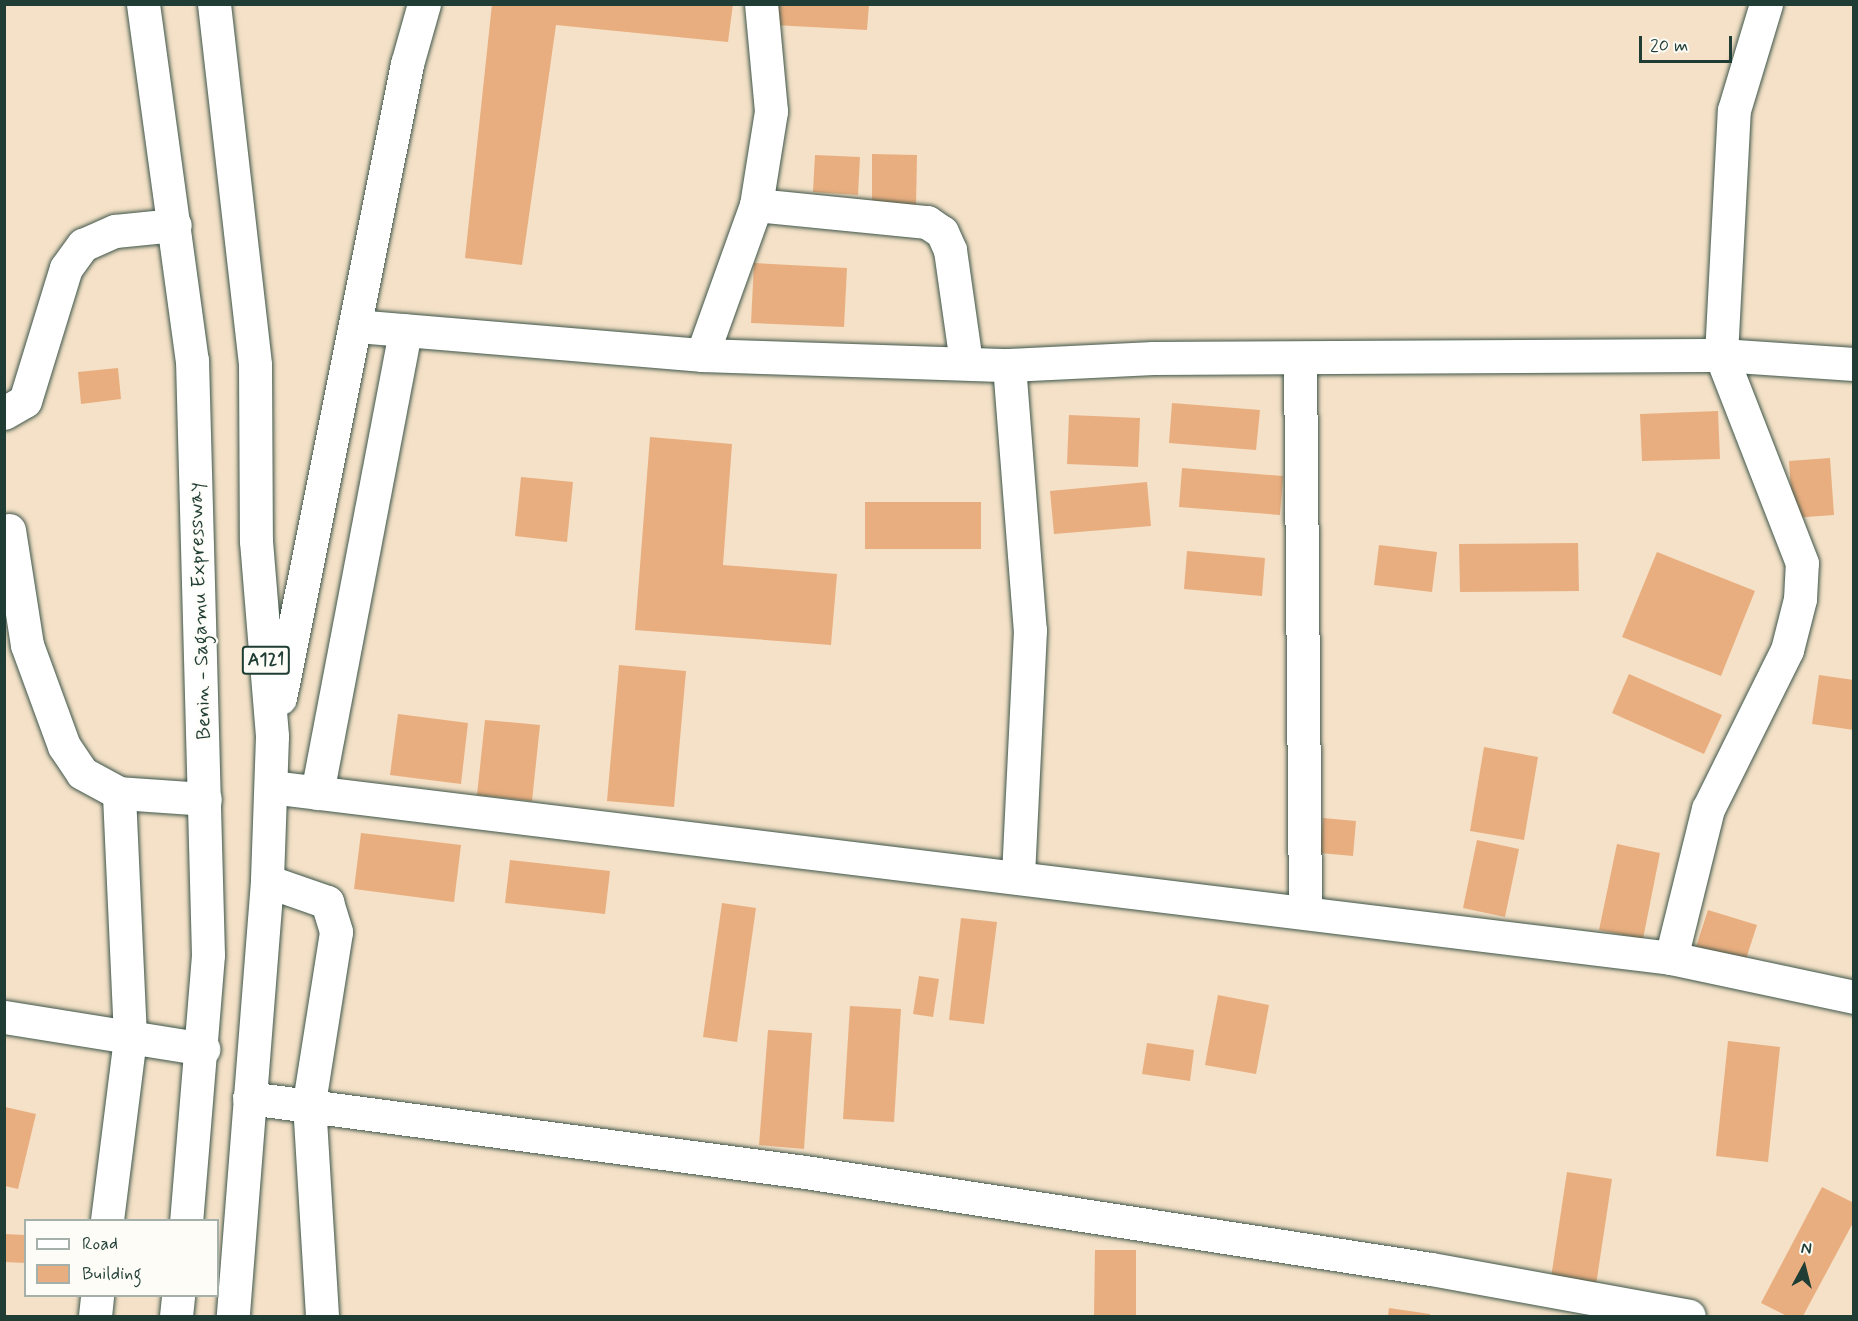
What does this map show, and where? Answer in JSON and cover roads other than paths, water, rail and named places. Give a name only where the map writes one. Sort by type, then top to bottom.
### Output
[{"type":"main road","name":"Benin - Sagamu Expressway","points":[[143,4],[192,360],[205,799],[203,1049],[186,1219]]},
{"type":"main road","name":"A121","points":[[214,4],[255,365],[256,542],[272,735],[267,881],[233,1317]]},
{"type":"main road","points":[[272,735],[356,326],[406,64],[424,4]]},
{"type":"main road","points":[[702,355],[756,205],[771,111],[760,4]]},
{"type":"main road","points":[[1671,958],[1708,809],[1787,650],[1800,599],[1802,563],[1722,356],[1734,110],[1766,4]]},
{"type":"main road","points":[[756,205],[927,222],[942,232],[966,363]]},
{"type":"main road","points":[[4,413],[25,401],[66,268],[83,245],[115,231],[175,225]]},
{"type":"main road","points":[[356,326],[702,355],[1009,365],[1300,358],[1722,356],[1854,364]]},
{"type":"main road","points":[[317,793],[405,330]]},
{"type":"main road","points":[[1300,358],[1305,912]]},
{"type":"main road","points":[[1009,365],[1030,630],[1018,878]]},
{"type":"main road","points":[[9,530],[27,645],[64,746],[82,773],[119,793],[205,799]]},
{"type":"main road","points":[[271,787],[1671,958],[1854,997]]},
{"type":"main road","points":[[107,1219],[130,1037],[119,793]]},
{"type":"main road","points":[[267,881],[327,902],[336,932],[309,1103],[322,1317]]},
{"type":"main road","points":[[4,1017],[203,1049]]},
{"type":"main road","points":[[249,1098],[309,1103],[840,1177],[1419,1267],[1689,1317]]},
{"type":"main road","points":[[95,1317],[98,1297]]},
{"type":"main road","points":[[176,1317],[178,1297]]}]
